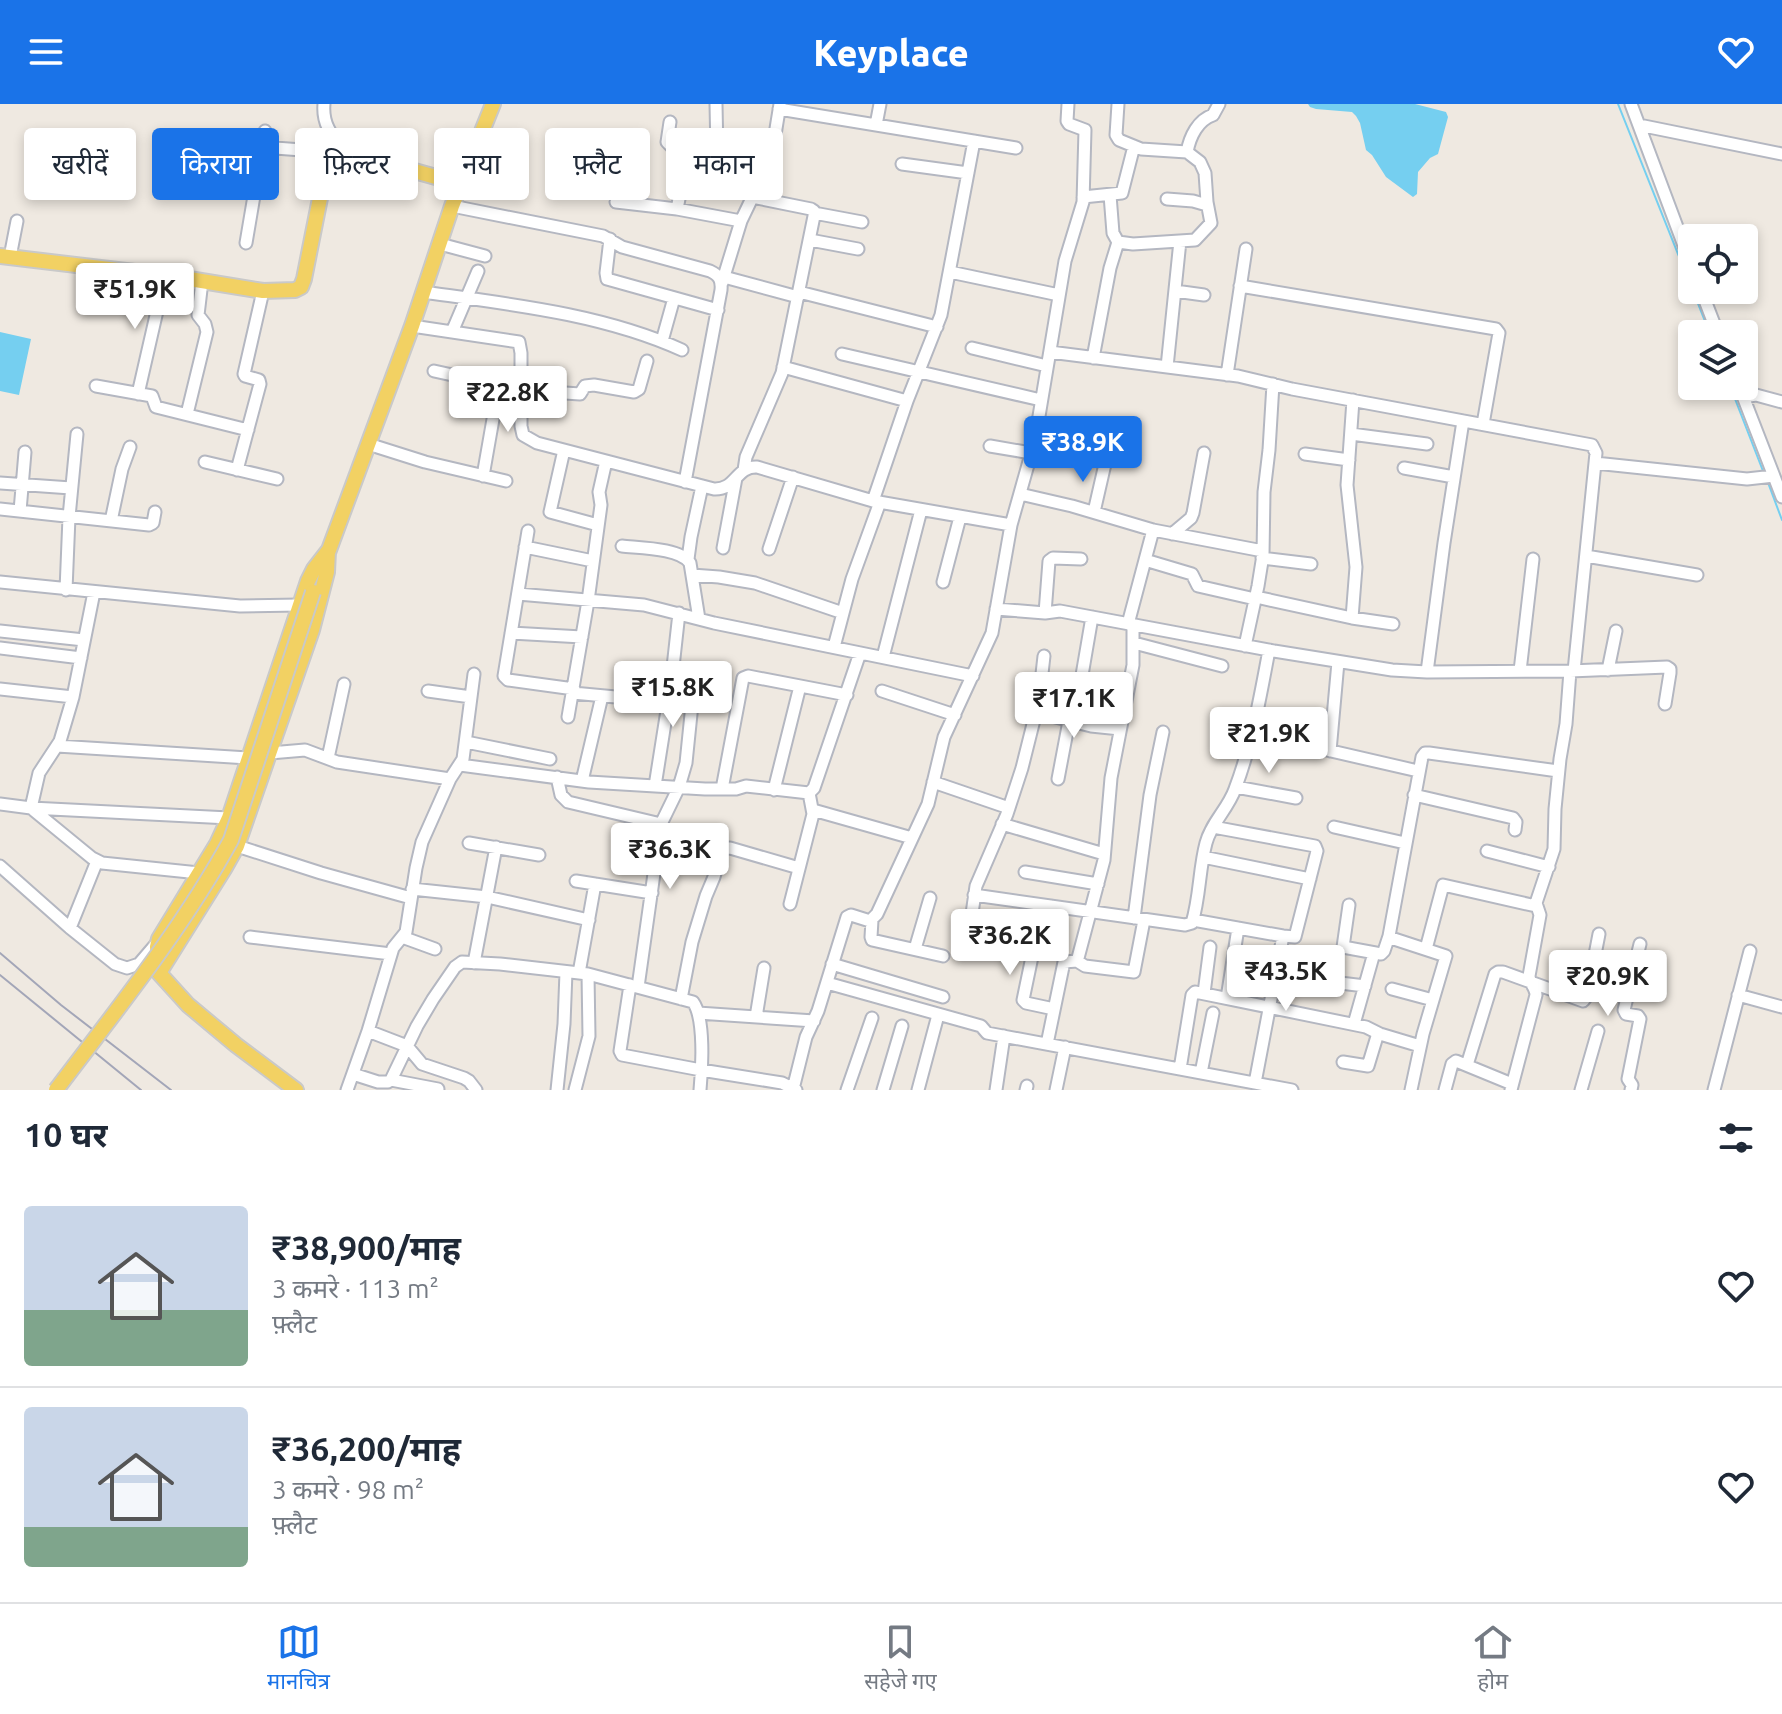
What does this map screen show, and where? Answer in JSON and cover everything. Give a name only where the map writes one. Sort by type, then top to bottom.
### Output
[{"type":"main road","points":[[483,128],[493,104]]},
{"type":"main road","points":[[5,256],[263,291],[295,290],[301,287],[304,279],[320,200]]},
{"type":"main road","points":[[56,1090],[176,929],[231,840],[313,592],[412,326],[454,200]]},
{"type":"main road","points":[[296,1090],[188,1005],[159,973],[157,943],[217,844],[229,818],[299,605],[314,569],[328,551]]},
{"type":"main road","points":[[159,973],[237,846],[312,630],[327,572],[328,551]]},
{"type":"street","points":[[324,104],[323,115],[327,128]]},
{"type":"street","points":[[716,104],[716,128]]},
{"type":"street","points":[[876,125],[880,104]]},
{"type":"street","points":[[943,956],[872,940],[872,920],[928,804],[944,737],[992,633],[1011,525],[1031,453],[1065,261],[1083,197],[1085,130],[1067,121],[1068,104]]},
{"type":"street","points":[[1118,104],[1116,138],[1145,149],[1187,152],[1200,162],[1205,173],[1211,223],[1198,239],[1136,244],[1118,242]]},
{"type":"street","points":[[1187,152],[1194,131],[1203,119],[1213,115],[1219,104]]},
{"type":"street","points":[[1631,104],[1678,229]]},
{"type":"street","points":[[776,128],[780,106],[1016,148]]},
{"type":"street","points":[[669,128],[670,122]]},
{"type":"street","points":[[1639,125],[1782,154]]},
{"type":"street","points":[[834,647],[907,401],[945,299],[974,141]]},
{"type":"street","points":[[1083,197],[1121,194],[1134,146]]},
{"type":"street","points":[[902,164],[968,173]]},
{"type":"street","points":[[1093,358],[1118,242],[1113,233],[1110,195]]},
{"type":"street","points":[[1167,199],[1207,205]]},
{"type":"street","points":[[246,243],[253,200]]},
{"type":"street","points":[[677,209],[679,200]]},
{"type":"street","points":[[685,482],[723,280],[751,200]]},
{"type":"street","points":[[767,200],[862,222]]},
{"type":"street","points":[[616,202],[741,221]]},
{"type":"street","points":[[452,206],[596,234],[622,247],[716,273],[723,280],[799,294],[937,327]]},
{"type":"street","points":[[723,548],[740,474],[783,367],[814,213]]},
{"type":"street","points":[[5,256],[17,221]]},
{"type":"street","points":[[610,239],[607,279],[718,310]]},
{"type":"street","points":[[810,240],[858,249]]},
{"type":"street","points":[[1167,367],[1180,241]]},
{"type":"street","points":[[440,244],[485,256]]},
{"type":"street","points":[[1227,375],[1246,249]]},
{"type":"street","points":[[452,332],[478,271]]},
{"type":"street","points":[[950,272],[1059,295]]},
{"type":"street","points":[[138,394],[165,276]]},
{"type":"street","points":[[187,414],[207,332],[197,311],[202,281]]},
{"type":"street","points":[[1240,286],[1496,329],[1499,333],[1483,424]]},
{"type":"street","points":[[237,470],[260,381],[244,374],[263,291]]},
{"type":"street","points":[[1175,291],[1204,295]]},
{"type":"street","points":[[423,292],[578,316],[682,350]]},
{"type":"street","points":[[662,341],[674,298]]},
{"type":"street","points":[[412,326],[519,342],[521,426],[523,435],[537,443],[702,486],[728,487],[750,466],[877,502],[1011,525]]},
{"type":"street","points":[[972,348],[1047,366]]},
{"type":"street","points":[[1050,352],[1227,375],[1592,445],[1596,450],[1586,556],[1558,771],[1554,849],[1536,906],[1540,915],[1529,976],[1536,995],[1512,1087],[1456,1061],[1452,1064],[1445,1090]]},
{"type":"street","points":[[842,354],[1041,400]]},
{"type":"street","points":[[434,371],[521,390],[580,394],[585,386],[594,385],[637,392],[647,361]]},
{"type":"street","points":[[783,367],[907,401]]},
{"type":"street","points":[[1245,646],[1262,554],[1273,384]]},
{"type":"street","points":[[483,476],[499,385]]},
{"type":"street","points":[[96,386],[152,396],[156,407],[248,430]]},
{"type":"street","points":[[1758,396],[1782,402]]},
{"type":"street","points":[[1352,618],[1356,567],[1347,490],[1353,400]]},
{"type":"street","points":[[1744,400],[1777,485]]},
{"type":"street","points":[[1427,672],[1463,421]]},
{"type":"street","points":[[66,590],[77,434]]},
{"type":"street","points":[[1351,434],[1427,444]]},
{"type":"street","points":[[368,444],[425,462],[506,481]]},
{"type":"street","points":[[990,446],[1031,453]]},
{"type":"street","points":[[111,521],[130,447]]},
{"type":"street","points":[[564,450],[550,512],[598,525]]},
{"type":"street","points":[[20,511],[25,452]]},
{"type":"street","points":[[1172,534],[1193,513],[1204,453]]},
{"type":"street","points":[[1305,454],[1349,460]]},
{"type":"street","points":[[568,717],[588,601],[601,505],[599,492],[606,461]]},
{"type":"street","points":[[205,462],[277,479]]},
{"type":"street","points":[[1595,463],[1751,479],[1777,485]]},
{"type":"street","points":[[1094,512],[1105,464]]},
{"type":"street","points":[[1404,468],[1454,477]]},
{"type":"street","points":[[769,549],[793,477]]},
{"type":"street","points":[[0,483],[71,488]]},
{"type":"street","points":[[699,619],[688,559],[702,486]]},
{"type":"street","points":[[1020,494],[1153,530],[1311,564]]},
{"type":"street","points":[[0,509],[151,525],[155,512]]},
{"type":"street","points":[[883,657],[921,510]]},
{"type":"street","points":[[943,582],[960,517]]},
{"type":"street","points":[[1077,961],[1104,854],[1111,778],[1133,665],[1134,643],[1130,624],[1153,530]]},
{"type":"street","points":[[528,531],[504,678],[602,696],[669,702]]},
{"type":"street","points":[[622,546],[676,553],[688,559]]},
{"type":"street","points":[[525,547],[593,561]]},
{"type":"street","points":[[1586,556],[1697,575]]},
{"type":"street","points":[[1045,613],[1050,558],[1081,559]]},
{"type":"street","points":[[1520,671],[1533,559]]},
{"type":"street","points":[[1145,560],[1192,574],[1198,586],[1393,624]]},
{"type":"street","points":[[692,575],[740,579],[843,613]]},
{"type":"street","points":[[0,582],[240,606],[299,605]]},
{"type":"street","points":[[31,808],[39,773],[57,746],[73,697],[94,592]]},
{"type":"street","points":[[518,594],[644,605],[973,676]]},
{"type":"street","points":[[996,609],[1045,613],[1060,611],[1338,662],[1427,672],[1667,667],[1670,673],[1665,704]]},
{"type":"street","points":[[655,786],[679,613]]},
{"type":"street","points":[[1081,681],[1092,617]]},
{"type":"street","points":[[0,631],[84,640]]},
{"type":"street","points":[[1608,670],[1616,631]]},
{"type":"street","points":[[511,633],[582,637]]},
{"type":"street","points":[[1134,643],[1222,666]]},
{"type":"street","points":[[0,648],[81,658]]},
{"type":"street","points":[[974,895],[1189,925],[1193,920],[1205,845],[1232,798],[1253,733],[1269,650]]},
{"type":"street","points":[[460,765],[582,781],[722,789],[746,786],[809,793],[814,788],[860,653]]},
{"type":"street","points":[[968,941],[979,877],[1009,808],[1022,768],[1036,712],[1044,656]]},
{"type":"street","points":[[1330,751],[1338,662]]},
{"type":"street","points":[[347,1090],[391,954],[406,932],[422,842],[450,779],[463,759],[474,674]]},
{"type":"street","points":[[695,675],[688,753],[679,787],[661,824],[652,893],[620,1053],[782,1083],[794,1089],[806,1037],[848,915],[872,920]]},
{"type":"street","points":[[722,789],[743,678],[748,676],[847,695]]},
{"type":"street","points":[[328,758],[344,684]]},
{"type":"street","points":[[774,790],[800,686]]},
{"type":"street","points":[[0,689],[73,697]]},
{"type":"street","points":[[428,691],[471,697]]},
{"type":"street","points":[[882,691],[955,715]]},
{"type":"street","points":[[582,781],[602,696]]},
{"type":"street","points":[[1036,712],[1120,729]]},
{"type":"street","points":[[1058,779],[1069,721]]},
{"type":"street","points":[[1047,1044],[1064,962],[1077,961],[1085,966],[1134,972],[1150,795],[1163,732]]},
{"type":"street","points":[[1253,733],[1418,771]]},
{"type":"street","points":[[466,742],[550,759]]},
{"type":"street","points":[[57,746],[248,758]]},
{"type":"street","points":[[270,753],[305,750],[345,763],[450,779]]},
{"type":"street","points":[[1349,905],[1342,945],[1383,953],[1389,936],[1418,771],[1425,753],[1558,771]]},
{"type":"street","points":[[557,777],[561,795],[568,802],[661,824]]},
{"type":"street","points":[[933,782],[1009,808]]},
{"type":"street","points":[[1236,787],[1296,798]]},
{"type":"street","points":[[790,904],[813,810],[809,793]]},
{"type":"street","points":[[1414,795],[1513,818],[1515,830]]},
{"type":"street","points":[[1,805],[229,818]]},
{"type":"street","points":[[31,808],[97,861],[109,865],[199,873]]},
{"type":"street","points":[[813,810],[912,838]]},
{"type":"street","points":[[1002,824],[1104,854]]},
{"type":"street","points":[[1193,920],[1293,937],[1317,851],[1315,846],[1213,827]]},
{"type":"street","points":[[1334,827],[1405,843]]},
{"type":"street","points":[[469,843],[539,855]]},
{"type":"street","points":[[237,846],[321,873],[412,893],[487,897],[589,920]]},
{"type":"street","points":[[474,963],[496,847]]},
{"type":"street","points":[[681,999],[692,942],[722,849],[730,848],[799,868]]},
{"type":"street","points":[[1487,851],[1549,867]]},
{"type":"street","points":[[1203,857],[1310,879]]},
{"type":"street","points":[[70,928],[97,861]]},
{"type":"street","points":[[0,866],[70,928],[121,967],[139,964],[157,943]]},
{"type":"street","points":[[1025,872],[1098,884]]},
{"type":"street","points":[[576,881],[652,893]]},
{"type":"street","points":[[575,1090],[588,1043],[584,974],[595,884]]},
{"type":"street","points":[[1426,949],[1443,885],[1536,906]]},
{"type":"street","points":[[915,949],[930,898]]},
{"type":"street","points":[[1051,906],[1044,948],[1033,952],[1023,1000],[1054,1009]]},
{"type":"street","points":[[1227,998],[1238,928]]},
{"type":"street","points":[[1467,1065],[1495,974],[1503,972],[1583,1001],[1587,996],[1599,934]]},
{"type":"street","points":[[1250,1085],[1283,936]]},
{"type":"street","points":[[1389,936],[1446,956],[1420,1046],[1411,1090]]},
{"type":"street","points":[[250,937],[391,954]]},
{"type":"street","points":[[402,937],[435,949]]},
{"type":"street","points":[[1631,1090],[1628,1079],[1640,1019],[1626,1014],[1624,1010],[1640,944]]},
{"type":"street","points":[[1204,993],[1210,947]]},
{"type":"street","points":[[1714,1090],[1750,951]]},
{"type":"street","points":[[1354,1024],[1374,953]]},
{"type":"street","points":[[391,1080],[425,1013],[455,967],[462,962],[584,974],[696,1005],[702,1053],[700,1090]]},
{"type":"street","points":[[832,964],[943,997]]},
{"type":"street","points":[[756,1017],[764,968]]},
{"type":"street","points":[[557,1090],[566,972]]},
{"type":"street","points":[[1307,979],[1365,986]]},
{"type":"street","points":[[827,983],[981,1026],[987,1033],[1250,1085],[1292,1090]]},
{"type":"street","points":[[1392,989],[1433,1000]]},
{"type":"street","points":[[1180,1069],[1195,992],[1371,1028],[1420,1046]]},
{"type":"street","points":[[1738,995],[1782,1007]]},
{"type":"street","points":[[698,1013],[814,1021]]},
{"type":"street","points":[[1201,1073],[1213,1013]]},
{"type":"street","points":[[918,1090],[938,1015]]},
{"type":"street","points":[[847,1090],[872,1018]]},
{"type":"street","points":[[883,1090],[902,1026]]},
{"type":"street","points":[[368,1031],[407,1046],[419,1062],[464,1078],[476,1090]]},
{"type":"street","points":[[1581,1090],[1598,1031]]},
{"type":"street","points":[[1343,1062],[1368,1066],[1378,1033]]},
{"type":"street","points":[[996,1090],[1004,1036]]},
{"type":"street","points":[[1056,1090],[1065,1047]]},
{"type":"street","points":[[353,1074],[378,1082],[391,1080],[406,1086],[438,1089]]},
{"type":"street","points":[[742,1090],[745,1077]]},
{"type":"water","points":[[1308,104],[1415,104],[1446,112],[1448,117],[1438,154],[1418,172],[1417,194],[1413,197],[1386,177],[1366,150],[1360,123],[1352,112],[1316,109]]},
{"type":"water","points":[[0,332],[31,339],[19,395],[0,391]]},
{"type":"waterway","points":[[1618,104],[1678,254]]},
{"type":"waterway","points":[[1698,304],[1704,320]]},
{"type":"waterway","points":[[1735,400],[1763,471]]},
{"type":"waterway","points":[[1767,480],[1782,520]]},
{"type":"railway","points":[[0,953],[61,1005],[171,1090]]},
{"type":"railway","points":[[0,975],[141,1090]]}]
